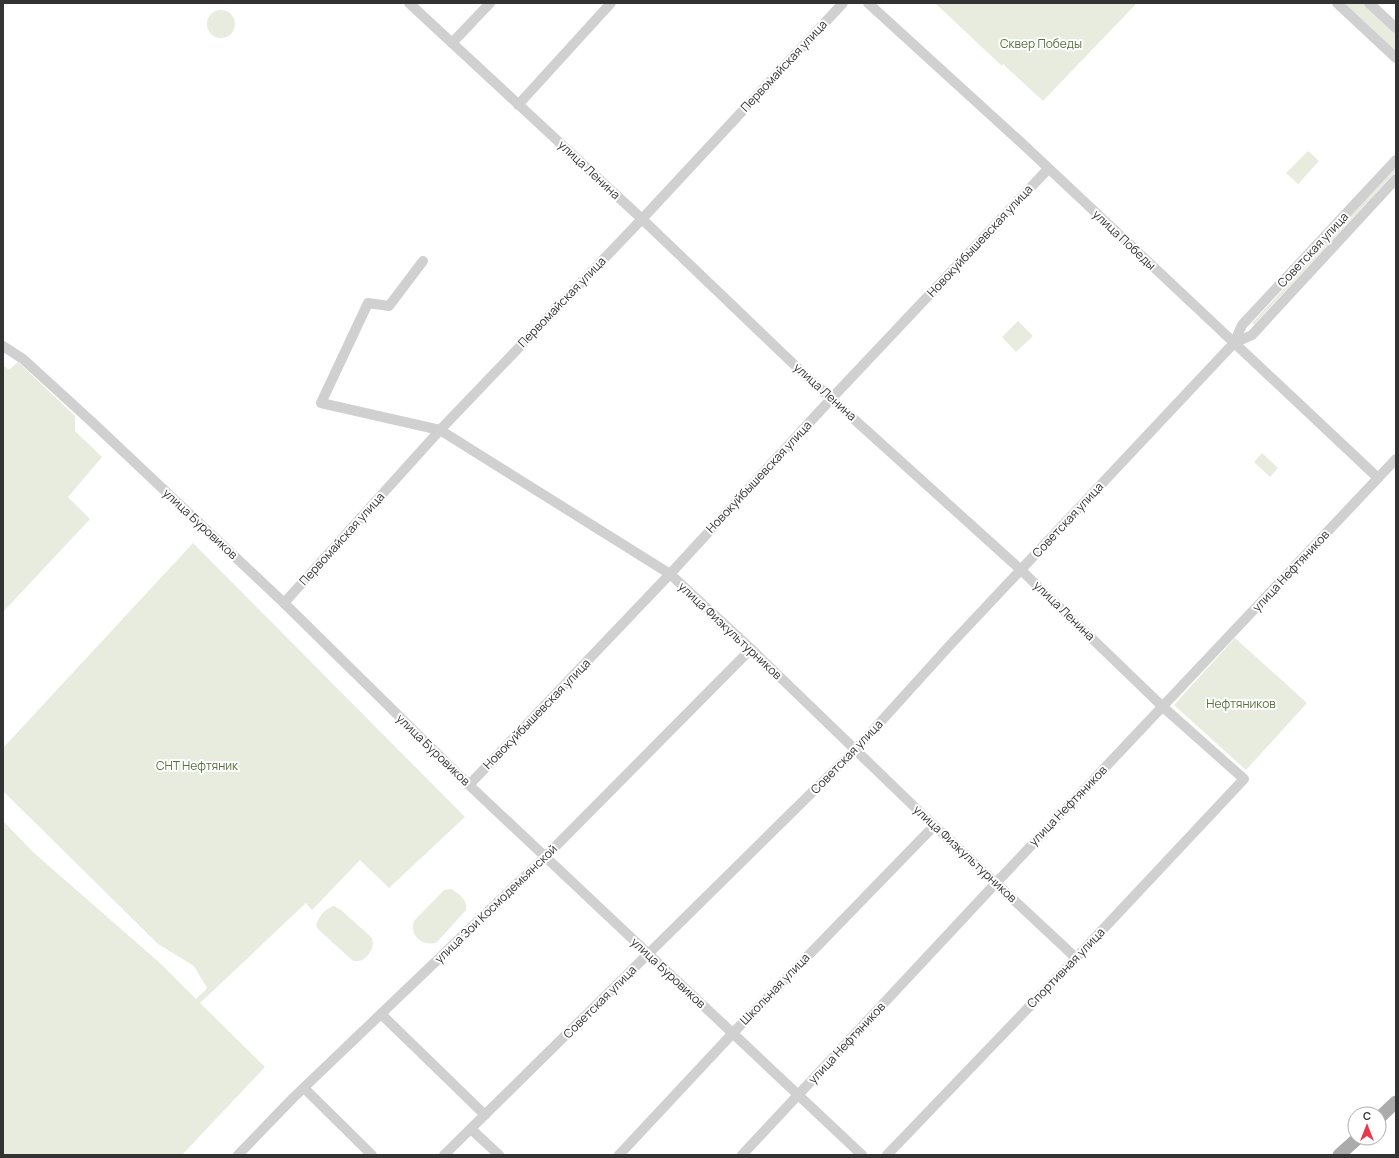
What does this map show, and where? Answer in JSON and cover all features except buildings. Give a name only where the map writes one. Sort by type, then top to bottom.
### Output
[{"type":"main road","points":[[1387,1110],[1396,1102]]},
{"type":"main road","points":[[1339,1155],[1349,1146]]},
{"type":"street","name":"улица Ленина","points":[[409,3],[642,219],[804,374],[1021,570],[1163,707],[1244,779]]},
{"type":"street","points":[[452,43],[490,3]]},
{"type":"street","points":[[518,105],[610,3]]},
{"type":"street","name":"Первомайская улица","points":[[284,603],[440,430],[642,219],[843,3]]},
{"type":"street","name":"улица Победы","points":[[868,3],[1048,169],[1378,478]]},
{"type":"street","points":[[1337,3],[1396,58]]},
{"type":"street","points":[[1369,3],[1396,28]]},
{"type":"street","name":"Советская улица","points":[[444,1155],[856,750],[946,650],[1234,343],[1242,326],[1396,160]]},
{"type":"street","name":"Новокуйбышевская улица","points":[[469,785],[670,574],[832,398],[1048,169]]},
{"type":"street","name":"Советская улица","points":[[1234,343],[1252,335],[1396,179]]},
{"type":"street","name":"улица Физкультурников","points":[[424,262],[389,306],[368,303],[321,403],[440,430],[670,574],[751,649],[934,826],[1076,958]]},
{"type":"street","name":"улица Буровиков","points":[[3,346],[23,359],[74,405],[284,603],[469,785],[862,1155]]},
{"type":"street","name":"улица Нефтяников","points":[[742,1155],[1396,459]]},
{"type":"street","name":"улица Зои Космодемьянской","points":[[238,1155],[304,1088],[545,857],[751,649]]},
{"type":"street","name":"Спортивная улица","points":[[887,1155],[1076,958],[1244,779]]},
{"type":"street","name":"Школьная улица","points":[[619,1155],[733,1034],[934,826]]},
{"type":"street","points":[[381,1014],[485,1114]]},
{"type":"street","points":[[304,1088],[372,1155]]},
{"type":"street","points":[[471,1128],[499,1155]]},
{"type":"green space","name":"Сквер Победы","points":[[935,3],[1136,3],[1043,101],[1003,64],[1002,66]]},
{"type":"green space","points":[[1343,3],[1363,3],[1396,34],[1396,52]]},
{"type":"green space","points":[[221,10],[227,11],[231,14],[234,18],[234,30],[231,34],[227,37],[221,38],[215,37],[211,34],[208,30],[207,24],[208,18],[211,14],[215,11]]},
{"type":"green space","points":[[1308,151],[1319,161],[1298,184],[1286,173]]},
{"type":"green space","points":[[1396,166],[1396,171],[1254,325],[1252,323]]},
{"type":"green space","points":[[1018,321],[1033,336],[1016,352],[1002,337]]},
{"type":"green space","points":[[18,362],[75,416],[75,431],[102,457],[68,497],[90,519],[3,612],[3,365],[9,370]]},
{"type":"green space","points":[[1262,453],[1278,468],[1270,477],[1254,462]]},
{"type":"green space","name":"СНТ Нефтяник","points":[[193,543],[465,817],[389,888],[360,860],[312,910],[306,903],[200,1003],[265,1067],[182,1155],[3,1155],[3,821],[34,853],[161,964],[196,999],[207,988],[194,966],[158,944],[3,791],[3,748]]},
{"type":"green space","name":"Нефтяников","points":[[1235,638],[1307,703],[1246,770],[1174,705]]},
{"type":"green space","points":[[451,889],[464,900],[466,903],[466,910],[437,942],[422,942],[413,931],[414,921],[444,890]]},
{"type":"green space","points":[[334,906],[341,910],[372,938],[373,942],[371,951],[365,958],[356,961],[352,960],[318,929],[316,925],[323,913]]}]
